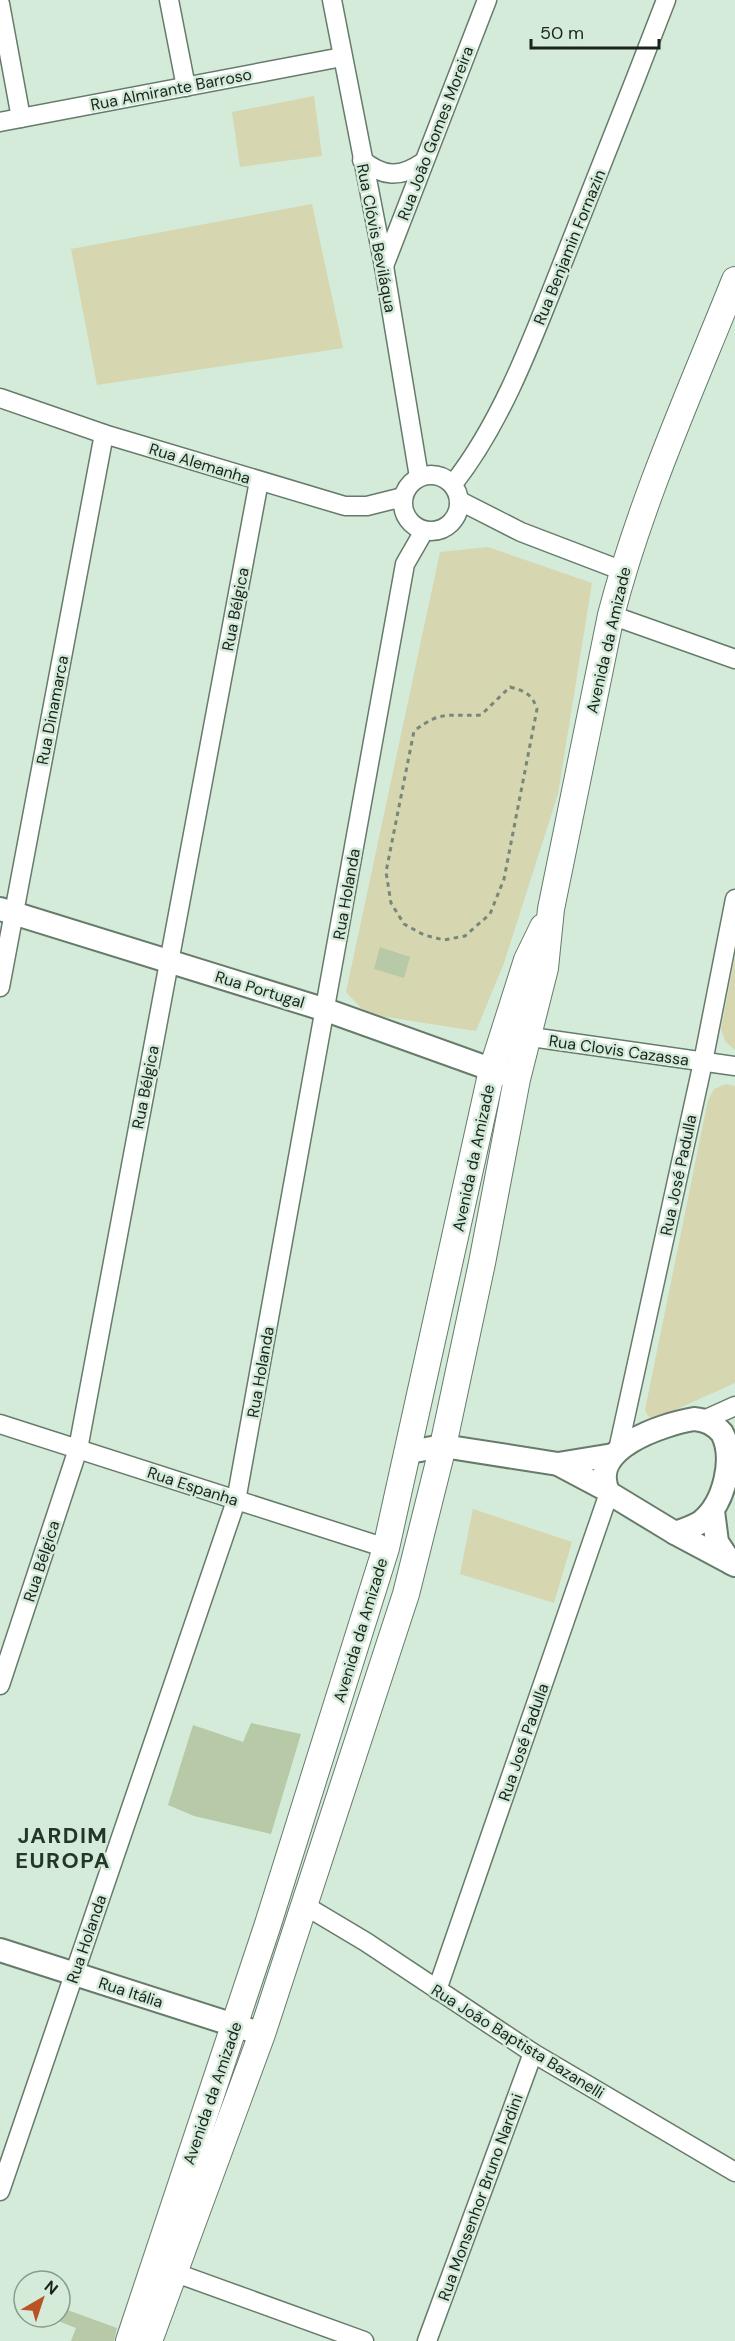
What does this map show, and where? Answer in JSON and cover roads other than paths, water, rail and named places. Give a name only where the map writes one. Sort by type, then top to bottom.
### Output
[{"type":"main road","name":"Avenida da Amizade","points":[[129,2341],[164,2269],[262,2034],[406,1594],[443,1446],[518,1079],[545,968],[551,909],[611,615],[652,485],[735,280]]},
{"type":"main road","name":"Avenida da Amizade","points":[[149,2341],[164,2269],[235,2026],[386,1548],[492,1070],[527,960],[551,909]]},
{"type":"main road","points":[[386,1548],[403,1558],[406,1594]]},
{"type":"street","points":[[170,0],[186,87]]},
{"type":"street","name":"Rua Clóvis Beviláqua","points":[[332,0],[384,266],[419,477]]},
{"type":"street","name":"Rua João Gomes Moreira","points":[[384,266],[487,0]]},
{"type":"street","name":"Rua Benjamin Fornazin","points":[[456,493],[532,340],[666,0]]},
{"type":"street","points":[[0,4],[21,118]]},
{"type":"street","name":"Rua Almirante Barroso","points":[[0,122],[342,57]]},
{"type":"street","points":[[363,160],[376,171],[392,175],[408,172],[422,163]]},
{"type":"street","name":"Rua Alemanha","points":[[0,398],[104,434],[345,506],[366,506],[403,497]]},
{"type":"street","name":"Rua Dinamarca","points":[[0,987],[7,911],[104,434]]},
{"type":"street","points":[[456,493],[453,521],[445,528],[424,531],[410,521],[405,514],[403,497],[406,489],[419,477],[437,475],[456,493],[521,532],[623,571]]},
{"type":"street","name":"Rua Bélgica","points":[[0,1685],[78,1449],[259,481]]},
{"type":"street","name":"Rua Holanda","points":[[0,2191],[236,1501],[405,564],[424,531]]},
{"type":"street","points":[[611,615],[735,659]]},
{"type":"street","name":"Rua José Padulla","points":[[616,1452],[703,1062],[735,899]]},
{"type":"street","name":"Rua Portugal","points":[[7,911],[326,1010],[518,1079]]},
{"type":"street","name":"Rua Clovis Cazassa","points":[[503,1032],[528,1038],[735,1066]]},
{"type":"street","points":[[608,1491],[607,1469],[616,1452],[629,1442],[680,1422],[704,1420],[735,1406]]},
{"type":"street","points":[[675,1533],[700,1522],[712,1511],[733,1477],[734,1441],[704,1420]]},
{"type":"street","name":"Rua Espanha","points":[[0,1424],[386,1548]]},
{"type":"street","points":[[409,1452],[443,1446],[558,1464],[608,1491],[675,1533],[733,1564]]},
{"type":"street","points":[[558,1464],[616,1452]]},
{"type":"street","name":"Rua José Padulla","points":[[437,1990],[608,1491]]},
{"type":"street","points":[[712,1511],[717,1542],[733,1564]]},
{"type":"street","name":"Rua João Baptista Bazanelli","points":[[304,1905],[533,2053],[735,2172]]},
{"type":"street","name":"Rua Itália","points":[[0,1950],[262,2034]]},
{"type":"street","name":"Rua Monsenhor Bruno Nardini","points":[[427,2341],[533,2053]]},
{"type":"street","points":[[164,2269],[364,2341]]},
{"type":"district","name":"JARDIM EUROPA","points":[[63,1848]]}]
